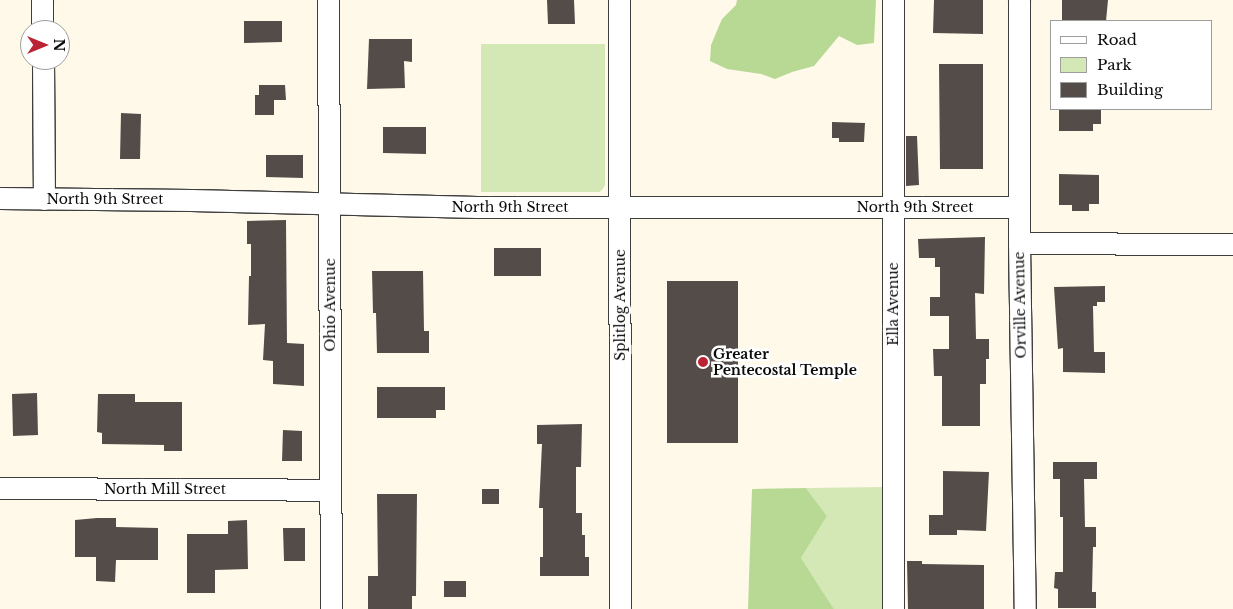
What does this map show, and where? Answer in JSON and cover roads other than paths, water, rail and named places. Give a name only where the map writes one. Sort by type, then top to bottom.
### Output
[{"type":"street","points":[[42,0],[42,20]]},
{"type":"street","name":"Ohio Avenue","points":[[328,0],[331,609]]},
{"type":"street","name":"Splitlog Avenue","points":[[619,0],[620,609]]},
{"type":"street","name":"Ella Avenue","points":[[893,0],[893,609]]},
{"type":"street","name":"Orville Avenue","points":[[1019,0],[1019,243],[1025,609]]},
{"type":"street","points":[[43,70],[44,199]]},
{"type":"street","name":"North 9th Street","points":[[0,198],[191,200],[329,205],[619,207],[1019,206]]},
{"type":"street","points":[[1019,243],[1233,244]]},
{"type":"street","name":"North Mill Street","points":[[0,488],[330,490]]},
{"type":"place","name":"Greater Pentecostal Temple","points":[[703,362]]}]
